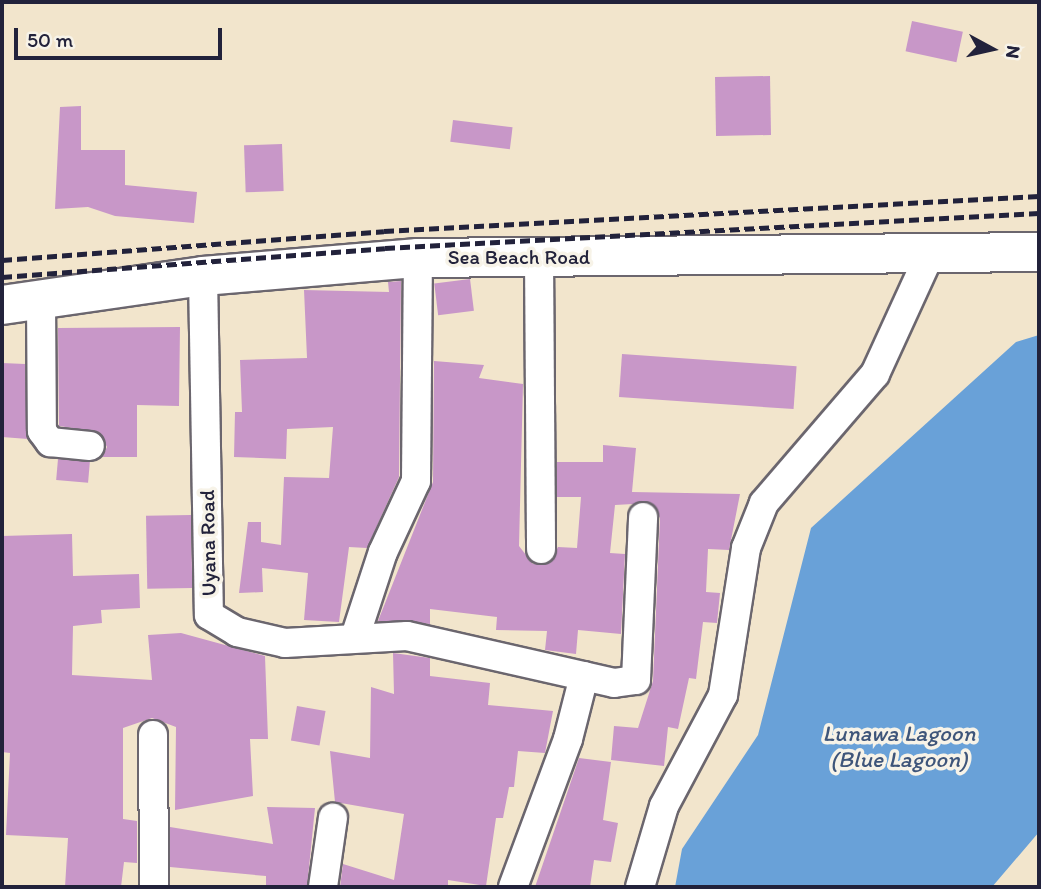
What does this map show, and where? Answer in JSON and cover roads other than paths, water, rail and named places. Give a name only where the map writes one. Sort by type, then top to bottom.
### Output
[{"type":"street","name":"Sea Beach Road","points":[[2,305],[203,276],[418,258],[929,256],[1039,252]]},
{"type":"street","points":[[539,256],[541,549]]},
{"type":"street","points":[[640,887],[664,806],[723,695],[746,548],[764,503],[875,374],[929,256]]},
{"type":"street","points":[[355,637],[383,552],[416,481],[418,258]]},
{"type":"street","name":"Uyana Road","points":[[203,276],[209,615],[237,632],[285,643],[355,637],[458,643],[572,674],[636,680],[642,517]]},
{"type":"street","points":[[41,300],[42,431],[50,442],[90,446]]},
{"type":"street","points":[[513,887],[568,738],[572,674]]},
{"type":"street","points":[[153,735],[154,887]]},
{"type":"street","points":[[323,887],[333,818]]},
{"type":"water","name":"Lunawa Lagoon (Blue Lagoon)","points":[[1039,335],[1039,832],[992,887],[675,887],[682,849],[758,735],[811,528],[1016,342]]},
{"type":"railway","points":[[2,260],[384,231],[1039,196]]},
{"type":"railway","points":[[2,277],[385,248],[1039,213]]}]
